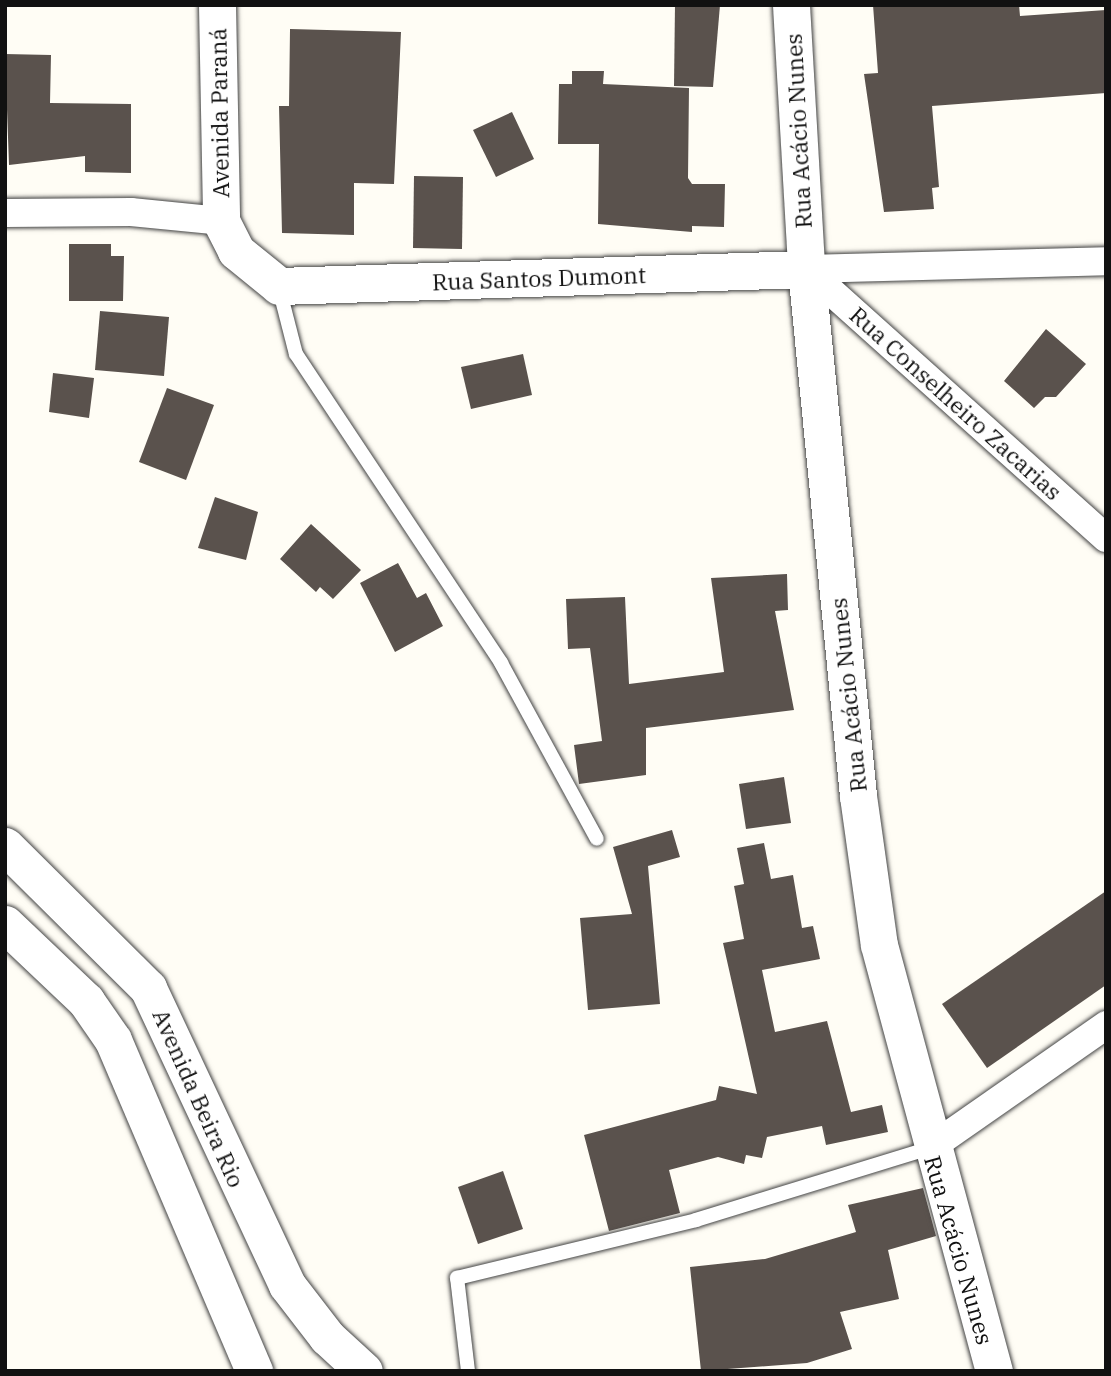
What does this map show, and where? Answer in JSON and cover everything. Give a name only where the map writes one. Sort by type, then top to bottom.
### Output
[{"type":"street","name":"Avenida Paraná","points":[[218,5],[221,221]]},
{"type":"street","name":"Rua Acácio Nunes","points":[[791,5],[806,269],[858,796],[880,945],[930,1147],[994,1371]]},
{"type":"street","points":[[5,212],[131,212],[221,221],[236,251],[279,286]]},
{"type":"street","name":"Rua Santos Dumont","points":[[279,286],[1106,261]]},
{"type":"street","name":"Rua Conselheiro Zacarias","points":[[806,269],[1106,538]]},
{"type":"street","name":"Avenida Beira Rio","points":[[5,846],[148,988],[287,1285],[327,1337],[364,1371]]},
{"type":"street","points":[[5,924],[86,1001],[113,1040],[254,1371]]},
{"type":"street","points":[[930,1147],[1106,1025]]},
{"type":"lane","points":[[279,286],[296,354],[501,663],[597,839]]},
{"type":"lane","points":[[468,1371],[457,1278],[696,1220],[930,1147]]},
{"type":"building","points":[[675,5],[720,5],[713,87],[674,86]]},
{"type":"building","points":[[873,5],[1019,5],[1020,16],[1106,10],[1106,93],[932,106],[939,187],[932,188],[934,209],[884,212],[864,74],[878,73]]},
{"type":"building","points":[[290,29],[401,32],[394,184],[354,183],[354,235],[282,233],[279,106],[289,106]]},
{"type":"building","points":[[5,54],[51,55],[50,103],[131,104],[131,173],[85,172],[85,156],[9,165]]},
{"type":"building","points":[[572,71],[604,71],[603,84],[689,88],[688,178],[692,184],[725,184],[724,227],[692,226],[692,232],[598,224],[599,144],[558,144],[559,84],[572,84]]},
{"type":"building","points":[[512,112],[534,159],[496,177],[473,130]]},
{"type":"building","points":[[414,176],[463,177],[462,249],[413,248]]},
{"type":"building","points":[[69,244],[111,244],[111,256],[124,256],[123,301],[69,301]]},
{"type":"building","points":[[100,311],[169,317],[164,376],[95,370]]},
{"type":"building","points":[[1046,329],[1086,364],[1056,397],[1045,397],[1034,408],[1004,381]]},
{"type":"building","points":[[523,354],[532,395],[471,409],[461,367]]},
{"type":"building","points":[[53,373],[94,378],[89,418],[49,412]]},
{"type":"building","points":[[167,388],[214,405],[186,480],[139,462]]},
{"type":"building","points":[[215,497],[258,512],[246,560],[198,548]]},
{"type":"building","points":[[311,524],[361,570],[333,599],[320,587],[316,592],[280,559]]},
{"type":"building","points":[[398,563],[417,598],[426,593],[443,626],[395,652],[360,583]]},
{"type":"building","points":[[787,574],[788,610],[775,611],[794,710],[646,728],[646,775],[579,784],[574,745],[602,741],[590,648],[568,649],[566,599],[625,597],[629,684],[724,672],[711,578]]},
{"type":"building","points":[[784,777],[791,823],[746,829],[739,784]]},
{"type":"building","points":[[672,830],[680,857],[648,866],[660,1004],[588,1010],[580,918],[632,914],[613,847]]},
{"type":"building","points":[[764,843],[771,879],[793,875],[802,928],[813,926],[820,959],[762,970],[775,1032],[827,1021],[851,1112],[882,1105],[888,1132],[826,1145],[822,1126],[767,1137],[762,1158],[746,1155],[744,1164],[718,1157],[669,1170],[680,1213],[609,1231],[584,1135],[716,1100],[719,1086],[757,1094],[723,943],[744,939],[734,886],[744,884],[737,848]]},
{"type":"building","points":[[1106,891],[1106,985],[987,1068],[942,1004]]},
{"type":"building","points":[[503,1171],[523,1229],[478,1244],[458,1187]]},
{"type":"building","points":[[923,1188],[936,1236],[888,1250],[899,1299],[840,1312],[852,1349],[807,1363],[701,1371],[690,1267],[765,1259],[856,1232],[848,1205]]}]
